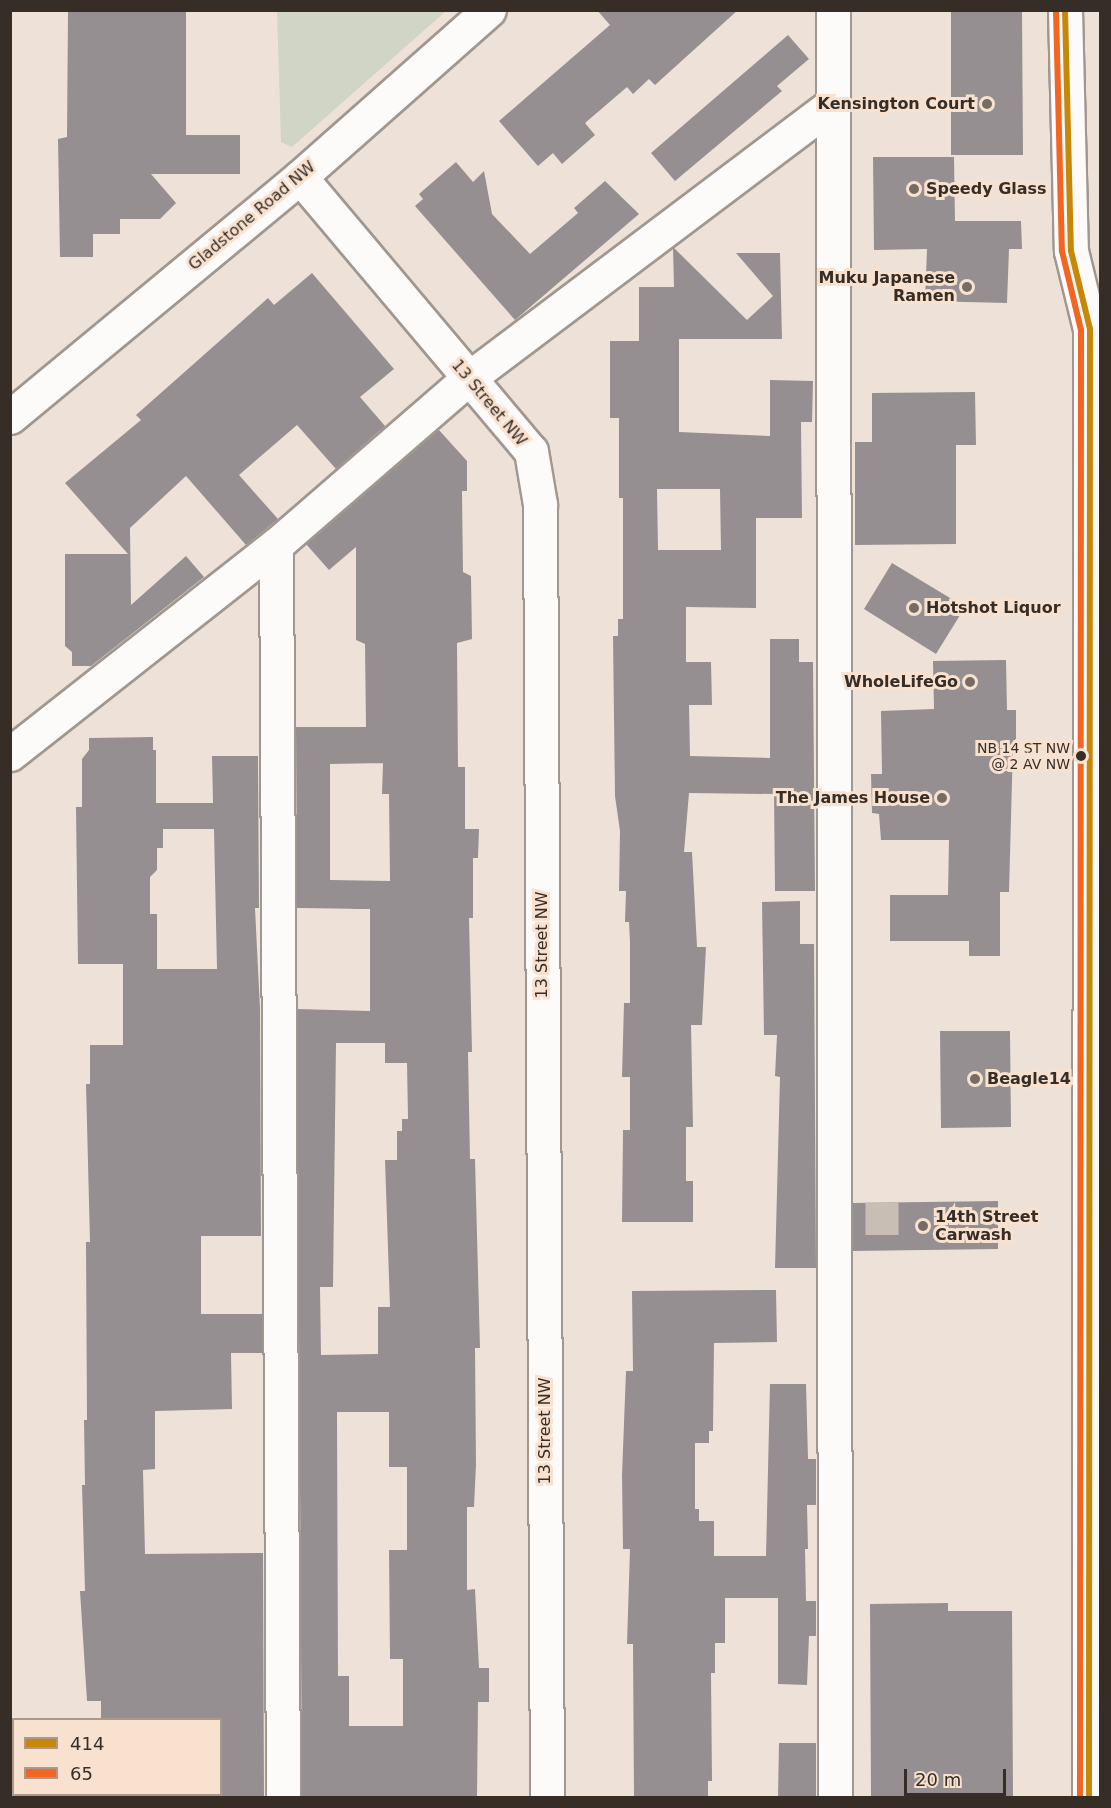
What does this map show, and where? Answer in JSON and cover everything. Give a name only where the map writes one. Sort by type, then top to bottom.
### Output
[{"type":"street","name":"Gladstone Road NW","points":[[10,417],[300,177],[489,10]]},
{"type":"street","points":[[833,10],[835,1797]]},
{"type":"street","points":[[1065,10],[1071,251],[1090,328],[1094,599],[1089,1797]]},
{"type":"street","points":[[10,754],[276,545],[469,378],[832,104]]},
{"type":"street","name":"13 Street NW","points":[[300,177],[531,451],[540,504],[547,1797]]},
{"type":"street","points":[[1090,328],[1101,288]]},
{"type":"street","points":[[276,545],[283,1797]]},
{"type":"green space","points":[[277,10],[446,11],[292,147],[281,142]]},
{"type":"building","points":[[68,10],[186,10],[186,135],[240,135],[240,174],[151,174],[176,203],[160,219],[120,219],[120,234],[93,234],[93,257],[60,257],[58,139],[67,137]]},
{"type":"building","points":[[597,10],[738,10],[655,85],[649,79],[633,94],[627,87],[585,123],[595,135],[562,164],[553,153],[538,166],[499,121],[610,25]]},
{"type":"building","name":"Kensington Court","points":[[951,10],[1022,10],[1023,155],[951,155]]},
{"type":"building","points":[[788,35],[809,59],[777,86],[782,91],[675,181],[651,153]]},
{"type":"building","name":"Speedy Glass","points":[[873,157],[954,157],[955,221],[1021,221],[1022,249],[1009,249],[1007,303],[925,301],[927,249],[874,250]]},
{"type":"building","points":[[456,162],[473,182],[484,171],[492,214],[530,254],[578,213],[574,208],[605,181],[639,214],[515,320],[415,206],[423,199],[419,194]]},
{"type":"building","points":[[673,247],[747,320],[773,296],[736,253],[780,253],[782,339],[679,339],[679,432],[770,436],[770,380],[813,381],[812,422],[801,422],[802,518],[756,518],[756,608],[686,607],[686,662],[711,662],[712,705],[689,705],[690,756],[770,758],[770,639],[799,639],[799,662],[813,662],[815,891],[775,891],[774,794],[689,793],[684,852],[692,852],[697,947],[706,947],[702,1025],[691,1025],[693,1127],[686,1127],[686,1181],[693,1181],[693,1222],[622,1222],[623,1130],[630,1130],[630,1077],[622,1077],[624,1003],[630,1003],[630,942],[629,922],[625,922],[626,891],[619,891],[620,831],[615,796],[613,636],[618,636],[618,619],[623,619],[623,498],[619,498],[619,418],[610,418],[610,341],[639,341],[639,287],[674,287]],"holes":[[[657,489],[720,489],[721,550],[658,550]]]},
{"type":"building","points":[[312,273],[394,369],[360,397],[385,426],[336,469],[297,425],[239,475],[278,519],[246,545],[186,476],[130,528],[131,605],[186,556],[204,577],[91,666],[72,666],[72,652],[65,646],[65,554],[128,554],[65,483],[141,420],[136,415],[268,298],[274,305]]},
{"type":"building","points":[[975,392],[976,445],[956,445],[956,544],[855,545],[855,442],[872,442],[872,393]]},
{"type":"building","points":[[438,429],[467,461],[467,491],[462,491],[463,572],[471,576],[472,639],[457,643],[458,767],[465,767],[465,829],[479,829],[478,858],[473,858],[473,918],[469,918],[472,1052],[468,1052],[470,1159],[475,1159],[480,1348],[475,1348],[476,1464],[474,1507],[467,1507],[467,1590],[475,1589],[479,1668],[489,1668],[489,1702],[478,1702],[477,1797],[302,1797],[297,1009],[370,1011],[370,909],[297,908],[296,727],[366,727],[365,644],[356,640],[356,547],[329,570],[306,544]],"holes":[[[383,763],[382,794],[389,794],[390,881],[330,880],[330,764]],[[336,1043],[385,1043],[385,1063],[407,1063],[408,1119],[402,1119],[402,1131],[397,1131],[397,1160],[385,1160],[390,1307],[378,1307],[378,1354],[321,1355],[320,1287],[333,1287]],[[337,1412],[389,1412],[389,1467],[407,1467],[407,1550],[389,1550],[390,1659],[403,1659],[403,1726],[349,1726],[349,1676],[338,1676]]]},
{"type":"building","name":"Hotshot Liquor","points":[[892,563],[965,607],[936,654],[864,609]]},
{"type":"building","points":[[1006,660],[1007,710],[1016,710],[1016,744],[1013,744],[1009,892],[1000,892],[1000,956],[969,956],[969,941],[890,941],[890,895],[948,895],[949,840],[881,840],[879,814],[872,813],[871,774],[882,774],[881,711],[934,709],[933,661]]},
{"type":"building","points":[[153,737],[153,750],[156,750],[156,803],[213,803],[212,756],[258,756],[259,908],[255,908],[260,1009],[261,1236],[201,1236],[201,1314],[262,1314],[262,1353],[231,1353],[232,1409],[155,1411],[155,1469],[143,1470],[145,1554],[263,1553],[264,1797],[220,1797],[222,1796],[222,1718],[101,1718],[101,1701],[87,1701],[80,1591],[85,1591],[82,1485],[85,1485],[84,1420],[87,1420],[86,1242],[90,1242],[86,1084],[90,1084],[90,1045],[123,1045],[123,964],[78,964],[76,807],[82,807],[82,759],[89,750],[89,738]],"holes":[[[163,829],[214,829],[217,969],[157,969],[157,914],[150,914],[150,877],[157,870],[157,848],[163,848]]]},
{"type":"building","points":[[800,901],[800,944],[814,944],[816,1268],[775,1268],[780,1077],[775,1076],[777,1035],[764,1035],[762,902]]},
{"type":"building","name":"Beagle14","points":[[940,1031],[1010,1031],[1011,1127],[941,1128]]},
{"type":"building","name":"14th Street Carwash","points":[[998,1201],[998,1249],[853,1251],[853,1203]]},
{"type":"building","points":[[776,1290],[777,1342],[714,1343],[713,1431],[709,1431],[709,1443],[695,1443],[695,1509],[699,1509],[699,1521],[714,1521],[714,1556],[766,1556],[770,1384],[806,1384],[808,1459],[816,1459],[816,1505],[807,1505],[808,1549],[805,1549],[806,1601],[816,1601],[816,1636],[809,1636],[807,1685],[778,1684],[778,1598],[725,1598],[725,1643],[715,1643],[715,1673],[711,1673],[712,1781],[708,1781],[708,1797],[634,1797],[633,1644],[627,1644],[630,1549],[623,1549],[622,1475],[626,1371],[633,1371],[632,1291]]},
{"type":"building","points":[[948,1603],[948,1611],[1012,1611],[1013,1797],[871,1797],[870,1604]]},
{"type":"building","points":[[779,1743],[816,1743],[816,1797],[778,1797]]},
{"type":"tunnel","points":[[882,1202],[882,1250]]},
{"type":"transit line","name":"65","points":[[1056,10],[1062,251],[1081,330],[1080,1798]]},
{"type":"transit line","name":"414","points":[[1065,10],[1071,251],[1090,329],[1089,1798]]},
{"type":"place","name":"Kensington Court","points":[[987,104]]},
{"type":"place","name":"Speedy Glass","points":[[914,189]]},
{"type":"place","name":"Muku Japanese Ramen","points":[[967,287]]},
{"type":"place","name":"Hotshot Liquor","points":[[914,608]]},
{"type":"place","name":"WholeLifeGo","points":[[970,682]]},
{"type":"place","name":"NB 14 ST NW @ 2 AV NW","points":[[1081,756]]},
{"type":"place","name":"The James House","points":[[942,798]]},
{"type":"place","name":"Beagle14","points":[[975,1079]]},
{"type":"place","name":"14th Street Carwash","points":[[923,1226]]}]
